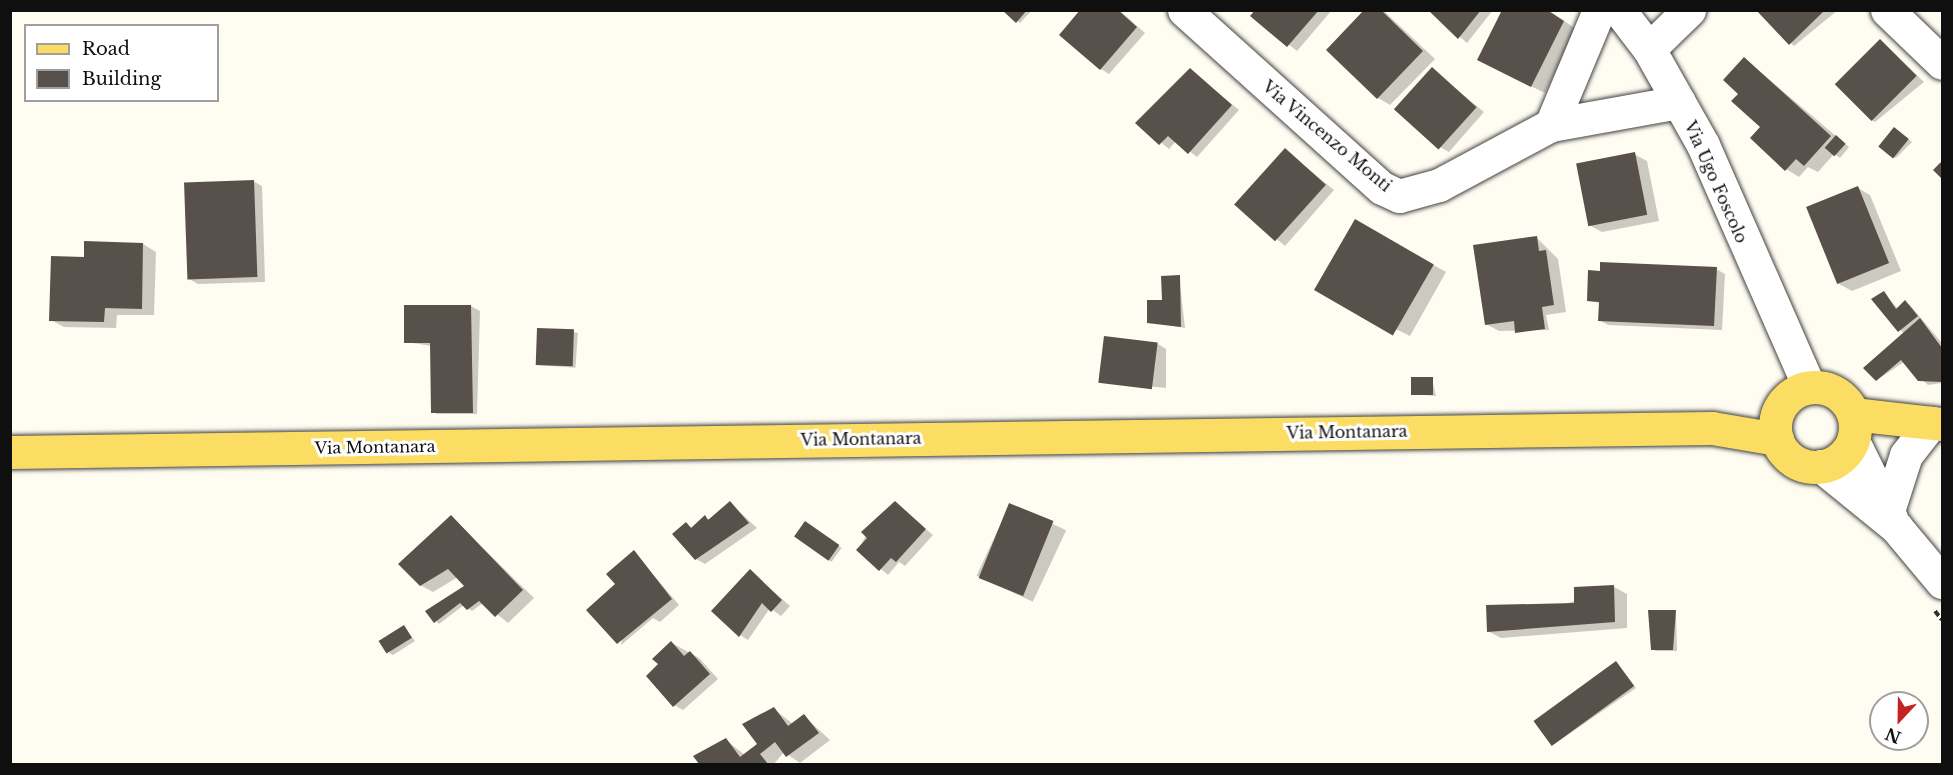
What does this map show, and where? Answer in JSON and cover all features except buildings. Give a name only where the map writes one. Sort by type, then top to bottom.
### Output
[{"type":"main road","points":[[1841,396],[1853,428],[1837,460],[1821,466],[1790,458],[1789,409],[1841,396]]},
{"type":"main road","name":"Via Montanara","points":[[10,452],[1712,428],[1789,409]]},
{"type":"main road","points":[[1853,428],[1928,423]]},
{"type":"street","name":"Via Vincenzo Monti","points":[[1184,10],[1382,188],[1400,196],[1439,185],[1551,125],[1679,102]]},
{"type":"street","points":[[1551,125],[1599,10]]},
{"type":"street","name":"Via Ugo Foscolo","points":[[1618,10],[1649,49],[1703,145],[1780,332],[1789,409]]},
{"type":"street","points":[[1649,49],[1689,10]]},
{"type":"street","points":[[1887,10],[1942,63]]},
{"type":"street","points":[[1892,519],[1906,455],[1928,423]]},
{"type":"street","points":[[1853,428],[1892,519]]},
{"type":"street","points":[[1821,466],[1892,519],[1942,582]]}]
